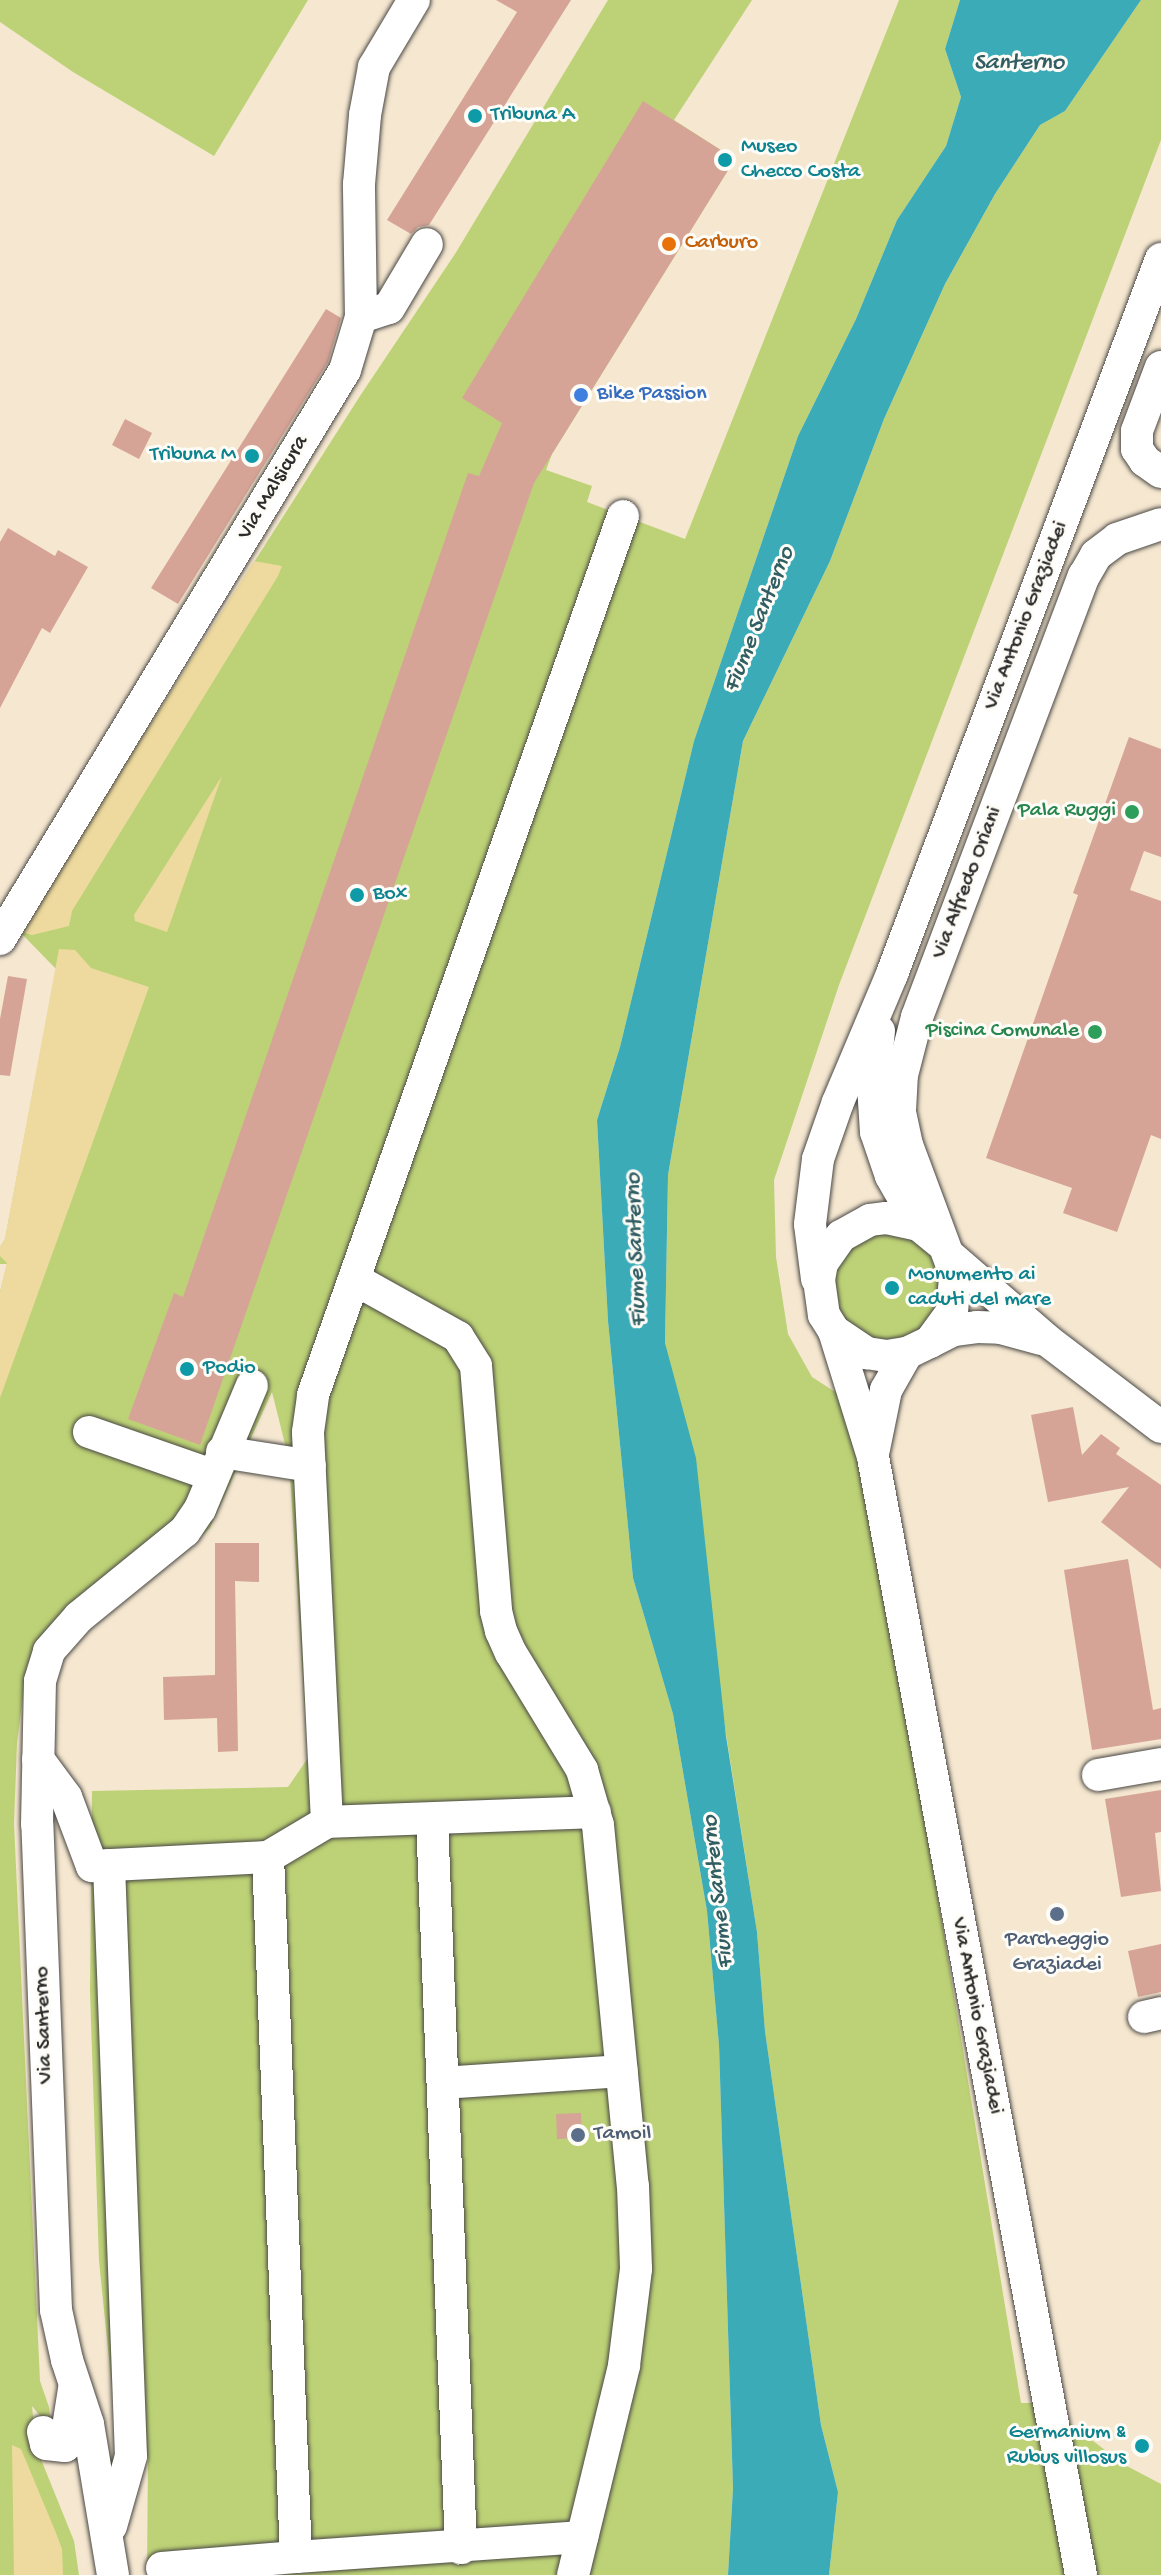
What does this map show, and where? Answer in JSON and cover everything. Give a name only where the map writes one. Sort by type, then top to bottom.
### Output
[{"type":"street","name":"Via Malsicura","points":[[5,936],[345,370],[361,317],[359,184],[365,115],[374,67],[414,0]]},
{"type":"street","points":[[361,317],[389,308],[427,244]]},
{"type":"street","name":"Via Antonio Graziadei","points":[[819,1297],[810,1224],[818,1159],[838,1102],[892,974],[1161,259]]},
{"type":"street","points":[[1161,367],[1137,431],[1137,449],[1145,461],[1161,472]]},
{"type":"street","points":[[327,1822],[308,1432],[313,1395],[623,516]]},
{"type":"street","name":"Via Alfredo Oriani","points":[[937,1242],[907,1145],[900,1111],[902,1075],[917,1017],[1084,576],[1096,555],[1117,539],[1161,524]]},
{"type":"street","name":"Via Antonio Graziadei","points":[[892,974],[878,1034],[873,1086],[876,1132],[891,1176],[937,1242]]},
{"type":"street","points":[[1048,1341],[1001,1328],[977,1327],[954,1330],[918,1348],[887,1356],[867,1353],[834,1331],[819,1297],[822,1263],[841,1236],[855,1226],[878,1219],[903,1219],[937,1242],[1048,1341],[1161,1427]]},
{"type":"street","points":[[918,1348],[943,1328],[954,1303],[955,1274],[937,1242]]},
{"type":"street","points":[[354,1279],[458,1337],[476,1366],[496,1611],[501,1631],[511,1653],[582,1770],[595,1812],[622,2071],[636,2269],[632,2317],[573,2575]]},
{"type":"street","name":"Via Antonio Graziadei","points":[[834,1331],[873,1457],[1081,2575]]},
{"type":"street","name":"Via Antonio Graziadei","points":[[873,1457],[886,1390],[918,1348]]},
{"type":"street","points":[[217,1464],[252,1385]]},
{"type":"street","points":[[89,1432],[217,1464],[310,1466]]},
{"type":"street","name":"Via Santerno","points":[[113,2575],[88,2424],[56,2310],[37,1824],[40,1681],[49,1651],[79,1617],[185,1531],[200,1509],[217,1464]]},
{"type":"street","points":[[38,1759],[66,1797],[92,1866],[268,1857],[327,1822],[595,1812]]},
{"type":"street","points":[[1098,1775],[1161,1764]]},
{"type":"street","points":[[432,1819],[461,2548]]},
{"type":"street","points":[[268,1857],[296,2557]]},
{"type":"street","points":[[108,2537],[131,2456],[109,1865]]},
{"type":"street","points":[[443,2083],[622,2071]]},
{"type":"street","points":[[43,2432],[46,2444],[65,2446],[75,2382]]},
{"type":"street","points":[[162,2568],[582,2537]]},
{"type":"green space","points":[[0,0],[308,0],[214,156],[73,72],[0,22]]},
{"type":"green space","points":[[608,0],[752,0],[674,120],[735,159],[552,454],[546,470],[592,486],[587,502],[685,539],[899,0],[960,0],[945,49],[961,97],[946,146],[897,220],[856,319],[798,436],[694,741],[620,1047],[597,1120],[608,1321],[633,1578],[673,1714],[707,1911],[719,2044],[733,2488],[728,2575],[147,2575],[148,2456],[119,2457],[99,2261],[90,1991],[92,1791],[288,1787],[308,1758],[289,1460],[272,1392],[210,1528],[196,1541],[38,1642],[27,1666],[17,1743],[14,1824],[40,2381],[49,2407],[52,2431],[32,2406],[36,2447],[74,2541],[79,2575],[0,2575],[0,1292],[7,1264],[0,1264],[0,1247],[5,1239],[56,969],[19,931],[360,396],[455,254]]},
{"type":"green space","points":[[1141,0],[1161,0],[1161,140],[839,985],[774,1180],[776,1257],[788,1334],[812,1377],[843,1397],[853,1447],[865,1454],[1021,2403],[1044,2403],[1123,2464],[1161,2484],[1161,2575],[829,2575],[838,2492],[821,2425],[765,2031],[757,1932],[665,1343],[668,1175],[743,741],[830,561],[884,419],[945,284],[995,194],[1040,125],[1065,111]]},
{"type":"green space","points":[[887,1233],[908,1237],[925,1249],[937,1266],[941,1287],[937,1308],[925,1325],[908,1337],[887,1341],[866,1337],[849,1325],[837,1308],[833,1287],[837,1266],[849,1249],[866,1237]]},
{"type":"sand","points":[[254,561],[282,566],[72,911],[69,926],[32,935],[19,931]]},
{"type":"sand","points":[[222,776],[167,932],[135,921],[134,915]]},
{"type":"sand","points":[[59,949],[75,950],[91,968],[149,987],[0,1398],[0,1292],[7,1263],[0,1256],[0,1247],[5,1239]]},
{"type":"sand","points":[[12,2445],[21,2449],[56,2533],[62,2549],[63,2575],[14,2575]]},
{"type":"water","name":"Santerno","points":[[960,0],[1141,0],[1065,111],[1040,125],[995,194],[945,284],[884,419],[830,561],[743,741],[668,1175],[665,1343],[696,1458],[726,1736],[757,1932],[765,2031],[821,2425],[838,2492],[829,2575],[728,2575],[733,2488],[719,2045],[707,1911],[673,1714],[633,1578],[608,1321],[597,1120],[620,1047],[694,741],[798,436],[856,319],[897,220],[946,146],[961,97],[945,49]]},
{"type":"building","name":"Tribuna A","points":[[496,0],[571,0],[429,225],[418,227],[411,234],[387,220],[517,12]]},
{"type":"building","points":[[643,101],[735,159],[534,483],[200,1445],[128,1419],[174,1293],[183,1297],[468,473],[479,476],[502,423],[462,398]]},
{"type":"building","name":"Tribuna M","points":[[326,309],[341,318],[328,362],[178,604],[151,588]]},
{"type":"building","points":[[125,419],[152,433],[139,459],[112,445]]},
{"type":"building","points":[[8,528],[55,556],[58,550],[88,567],[50,633],[42,628],[0,708],[0,542]]},
{"type":"building","name":"Piscina Comunale","points":[[1129,737],[1161,749],[1161,857],[1144,851],[1130,890],[1161,901],[1161,1139],[1151,1135],[1117,1232],[1063,1213],[1072,1188],[986,1158],[1078,895],[1073,893]]},
{"type":"building","points":[[8,976],[27,979],[10,1076],[0,1075],[0,1019]]},
{"type":"building","points":[[1073,1407],[1082,1455],[1101,1434],[1120,1448],[1116,1454],[1161,1485],[1161,1569],[1101,1522],[1129,1487],[1048,1502],[1031,1415]]},
{"type":"building","points":[[215,1543],[259,1543],[259,1582],[235,1581],[238,1751],[218,1752],[217,1718],[164,1720],[163,1677],[215,1675]]},
{"type":"building","points":[[1128,1559],[1153,1710],[1161,1708],[1161,1739],[1092,1750],[1064,1570]]},
{"type":"building","points":[[1161,1790],[1161,1832],[1155,1833],[1161,1891],[1121,1897],[1105,1799]]},
{"type":"building","points":[[1161,1944],[1161,1992],[1138,1997],[1128,1951]]},
{"type":"building","points":[[581,2113],[582,2138],[557,2139],[556,2114]]},
{"type":"place","name":"Tribuna A","points":[[475,116]]},
{"type":"place","name":"Museo Checco Costa","points":[[725,160]]},
{"type":"place","name":"Carburo","points":[[669,244]]},
{"type":"place","name":"Bike Passion","points":[[581,395]]},
{"type":"place","name":"Tribuna M","points":[[252,456]]},
{"type":"place","name":"Pala Ruggi","points":[[1132,812]]},
{"type":"place","name":"Box","points":[[357,895]]},
{"type":"place","name":"Piscina Comunale","points":[[1095,1032]]},
{"type":"place","name":"Monumento ai caduti del mare","points":[[892,1288]]},
{"type":"place","name":"Podio","points":[[187,1369]]},
{"type":"place","name":"Parcheggio Graziadei","points":[[1057,1914]]},
{"type":"place","name":"Tamoil","points":[[578,2135]]},
{"type":"place","name":"Germanium & Rubus villosus","points":[[1142,2446]]},
{"type":"water label","name":"Fiume Santerno","points":[[760,620]]},
{"type":"water label","name":"Fiume Santerno","points":[[637,1250]]},
{"type":"water label","name":"Fiume Santerno","points":[[719,1892]]}]
